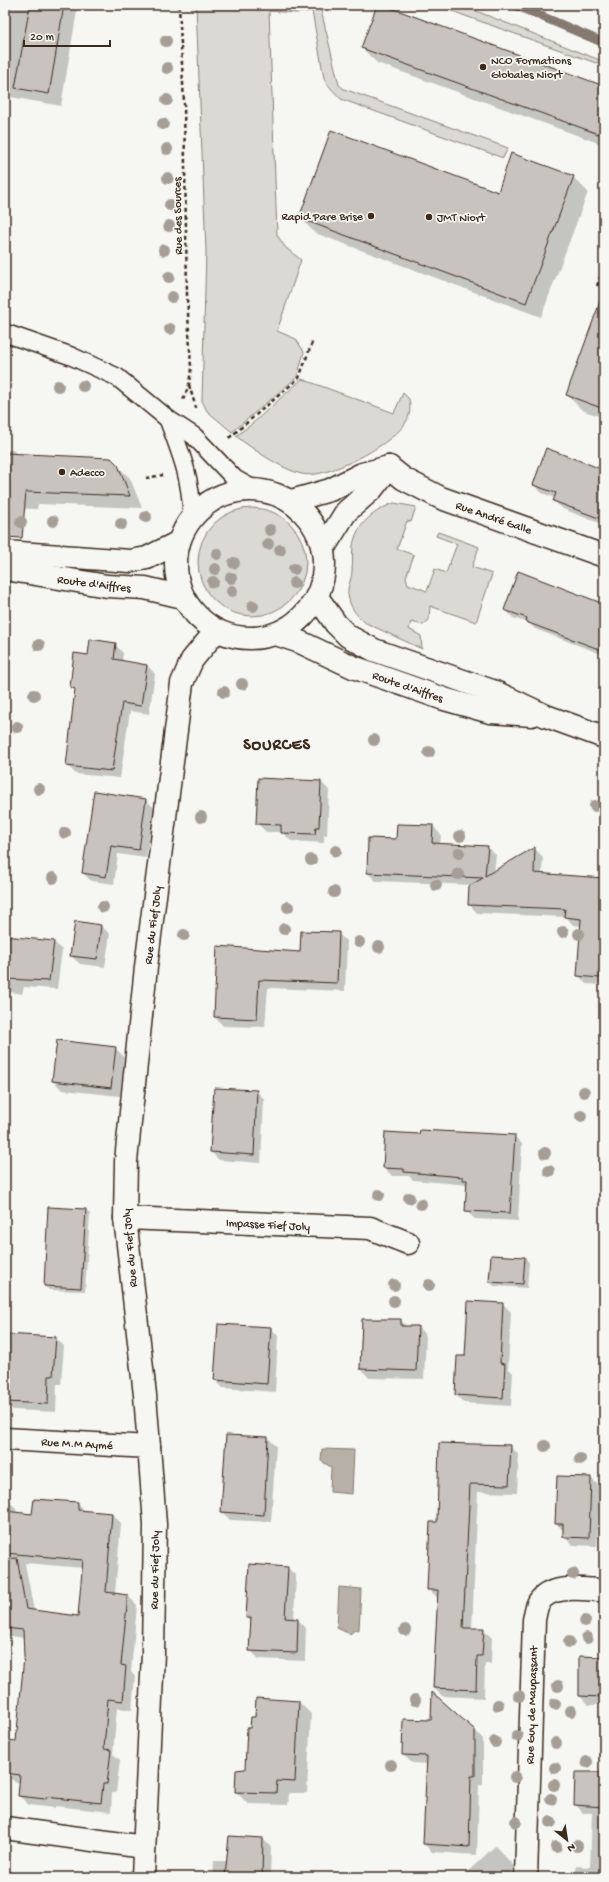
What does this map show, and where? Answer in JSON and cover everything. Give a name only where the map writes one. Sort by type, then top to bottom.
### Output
[{"type":"street","points":[[291,501],[330,490],[362,474],[389,467]]},
{"type":"street","points":[[323,549],[346,512],[372,488],[389,467]]},
{"type":"street","name":"Rue André Galle","points":[[389,467],[404,479],[441,498],[604,556]]},
{"type":"street","points":[[253,489],[273,493],[291,501],[305,514],[313,525],[323,549],[325,565],[323,581],[317,597],[307,613],[292,625],[276,634],[257,638],[238,638],[216,631],[193,612],[183,597],[177,579],[176,560],[179,542],[192,517],[204,505],[219,496],[236,491],[253,489]]},
{"type":"street","name":"Route d'Aiffres","points":[[5,552],[130,561],[147,558],[179,542]]},
{"type":"street","name":"Route d'Aiffres","points":[[5,569],[108,586],[145,588],[183,597]]},
{"type":"street","name":"Route d'Aiffres","points":[[317,597],[336,624],[348,636],[361,644],[412,664],[494,692],[546,716],[604,737]]},
{"type":"street","name":"Rue du Fief Joly","points":[[143,1877],[153,1653],[155,1524],[145,1395],[125,1218],[126,1161],[146,967],[182,683],[192,660],[216,631]]},
{"type":"street","name":"Route d'Aiffres","points":[[276,634],[300,642],[353,667],[444,699],[490,712],[546,716]]},
{"type":"street","name":"Impasse Fief Joly","points":[[125,1218],[370,1228],[408,1243]]},
{"type":"street","name":"Rue M.M Aymé","points":[[5,1439],[149,1447]]},
{"type":"street","name":"Rue Guy de Maupassant","points":[[526,1877],[534,1620],[539,1603],[545,1596],[554,1591],[604,1590]]},
{"type":"street","points":[[5,1828],[144,1847]]},
{"type":"lane","points":[[5,333],[71,356],[117,377],[168,420],[194,436],[235,479],[253,489]]},
{"type":"lane","points":[[168,420],[186,467],[192,494],[192,517]]},
{"type":"path","name":"Rue des Sources","points":[[168,420],[181,404],[190,385],[191,368],[187,295],[184,103],[179,5]]},
{"type":"path","points":[[597,286],[604,267]]},
{"type":"path","points":[[211,454],[299,378],[313,340]]},
{"type":"path","points":[[146,478],[172,473],[186,467]]},
{"type":"shaded area","points":[[196,5],[320,6],[339,85],[344,89],[508,148],[503,158],[341,99],[328,85],[324,78],[312,11],[296,13],[269,11],[277,235],[285,247],[301,260],[277,331],[296,339],[304,352],[297,377],[232,432],[207,411],[202,401],[206,251]]},
{"type":"shaded area","points":[[435,5],[461,5],[602,61],[596,63]]},
{"type":"shaded area","points":[[302,379],[394,413],[403,393],[409,399],[409,416],[397,433],[386,442],[357,459],[326,472],[302,474],[294,472],[268,458],[236,436],[253,423]]},
{"type":"shaded area","points":[[394,503],[416,507],[411,522],[407,521],[397,549],[414,555],[406,577],[408,584],[427,591],[435,569],[446,573],[457,544],[436,536],[438,532],[479,547],[472,567],[492,574],[476,622],[430,606],[429,620],[423,625],[411,622],[409,629],[421,636],[422,649],[366,623],[352,608],[348,594],[352,573],[353,546],[358,531],[373,514]]},
{"type":"shaded area","points":[[252,508],[262,509],[282,517],[290,524],[297,532],[305,552],[305,572],[297,592],[290,600],[282,607],[262,615],[252,616],[242,615],[222,607],[214,600],[207,592],[199,572],[198,562],[199,552],[207,532],[214,524],[222,517],[242,509]]},
{"type":"shaded area","points":[[322,1449],[354,1450],[352,1494],[330,1492],[331,1467],[321,1461]]},
{"type":"shaded area","points":[[339,1587],[361,1589],[359,1630],[356,1629],[350,1634],[337,1628]]},
{"type":"building","points":[[30,5],[64,5],[49,94],[15,88]]},
{"type":"building","name":"NCO Formations Globales Niort","points":[[377,5],[383,5],[604,86],[604,136],[361,48]]},
{"type":"building","name":"JMT Niort","points":[[331,130],[498,192],[511,153],[574,176],[526,303],[299,218]]},
{"type":"building","points":[[601,299],[604,300],[604,409],[566,395]]},
{"type":"building","points":[[546,448],[604,470],[604,520],[553,501],[556,493],[533,485]]},
{"type":"building","name":"Adecco","points":[[5,453],[111,458],[118,465],[130,496],[26,492],[22,538],[5,537]]},
{"type":"building","points":[[518,571],[604,604],[604,651],[526,622],[527,618],[504,610]]},
{"type":"building","points":[[90,639],[116,643],[114,659],[147,665],[141,706],[122,703],[112,771],[66,766],[75,689],[70,687],[74,653],[88,655]]},
{"type":"building","points":[[258,778],[321,781],[319,827],[316,827],[315,834],[281,833],[281,825],[256,824]]},
{"type":"building","points":[[94,791],[146,799],[139,850],[111,846],[106,877],[82,873]]},
{"type":"building","points":[[397,824],[433,825],[432,843],[488,846],[485,876],[535,847],[534,873],[604,878],[604,932],[600,978],[577,976],[581,919],[564,917],[565,909],[468,905],[469,886],[483,878],[367,873],[368,838],[396,839]]},
{"type":"building","points":[[75,921],[101,925],[97,959],[70,956]]},
{"type":"building","points":[[301,931],[339,932],[337,983],[259,980],[257,1019],[214,1017],[217,946],[300,952]]},
{"type":"building","points":[[5,936],[54,941],[49,981],[5,979]]},
{"type":"building","points":[[57,1040],[116,1047],[111,1088],[52,1081]]},
{"type":"building","points":[[214,1088],[257,1090],[254,1155],[210,1152]]},
{"type":"building","points":[[420,1130],[515,1135],[510,1213],[465,1211],[467,1180],[463,1180],[463,1177],[404,1172],[404,1169],[383,1168],[385,1132],[419,1134]]},
{"type":"building","points":[[48,1207],[86,1209],[81,1288],[44,1286]]},
{"type":"building","points":[[491,1255],[525,1257],[523,1284],[489,1282]]},
{"type":"building","points":[[468,1301],[503,1303],[500,1363],[505,1364],[503,1398],[455,1395],[457,1356],[465,1356]]},
{"type":"building","points":[[362,1319],[401,1319],[401,1326],[418,1326],[416,1371],[360,1369]]},
{"type":"building","points":[[218,1324],[271,1327],[267,1384],[214,1380]]},
{"type":"building","points":[[5,1334],[56,1337],[53,1376],[49,1376],[48,1404],[5,1402]]},
{"type":"building","points":[[226,1435],[268,1437],[264,1515],[221,1512]]},
{"type":"building","points":[[439,1443],[511,1445],[509,1485],[470,1484],[463,1628],[484,1628],[482,1656],[477,1656],[476,1690],[433,1688],[438,1590],[427,1590],[430,1522],[437,1522]]},
{"type":"building","points":[[557,1476],[591,1477],[589,1538],[563,1537],[563,1524],[555,1524]]},
{"type":"building","points":[[34,1499],[78,1502],[78,1510],[112,1513],[106,1592],[128,1595],[121,1665],[126,1666],[123,1701],[108,1699],[104,1749],[111,1750],[107,1784],[103,1784],[101,1803],[46,1797],[45,1799],[18,1796],[20,1775],[5,1773],[7,1740],[16,1741],[24,1657],[23,1630],[5,1628],[5,1559],[17,1558],[26,1609],[78,1616],[83,1560],[5,1553],[5,1511],[32,1514]]},
{"type":"building","points":[[249,1564],[288,1567],[285,1618],[298,1619],[297,1653],[249,1651],[251,1618],[246,1618]]},
{"type":"building","points":[[579,1656],[604,1657],[604,1697],[579,1696]]},
{"type":"building","points":[[432,1692],[475,1730],[475,1776],[471,1776],[469,1847],[423,1844],[427,1756],[402,1755],[403,1719],[431,1720]]},
{"type":"building","points":[[256,1698],[299,1701],[295,1782],[277,1781],[276,1793],[235,1792],[236,1770],[245,1769],[247,1728],[250,1728],[251,1717],[255,1717]]},
{"type":"building","points":[[575,1772],[604,1772],[604,1807],[574,1805]]},
{"type":"building","points":[[229,1836],[263,1838],[262,1877],[225,1877]]},
{"type":"waterway","points":[[515,5],[602,42]]},
{"type":"place","name":"NCO Formations Globales Niort","points":[[483,67]]},
{"type":"place","name":"Rapid Pare Brise","points":[[371,216]]},
{"type":"place","name":"JMT Niort","points":[[429,217]]},
{"type":"place","name":"Adecco","points":[[62,472]]},
{"type":"district","name":"SOURCES","points":[[277,743]]}]
